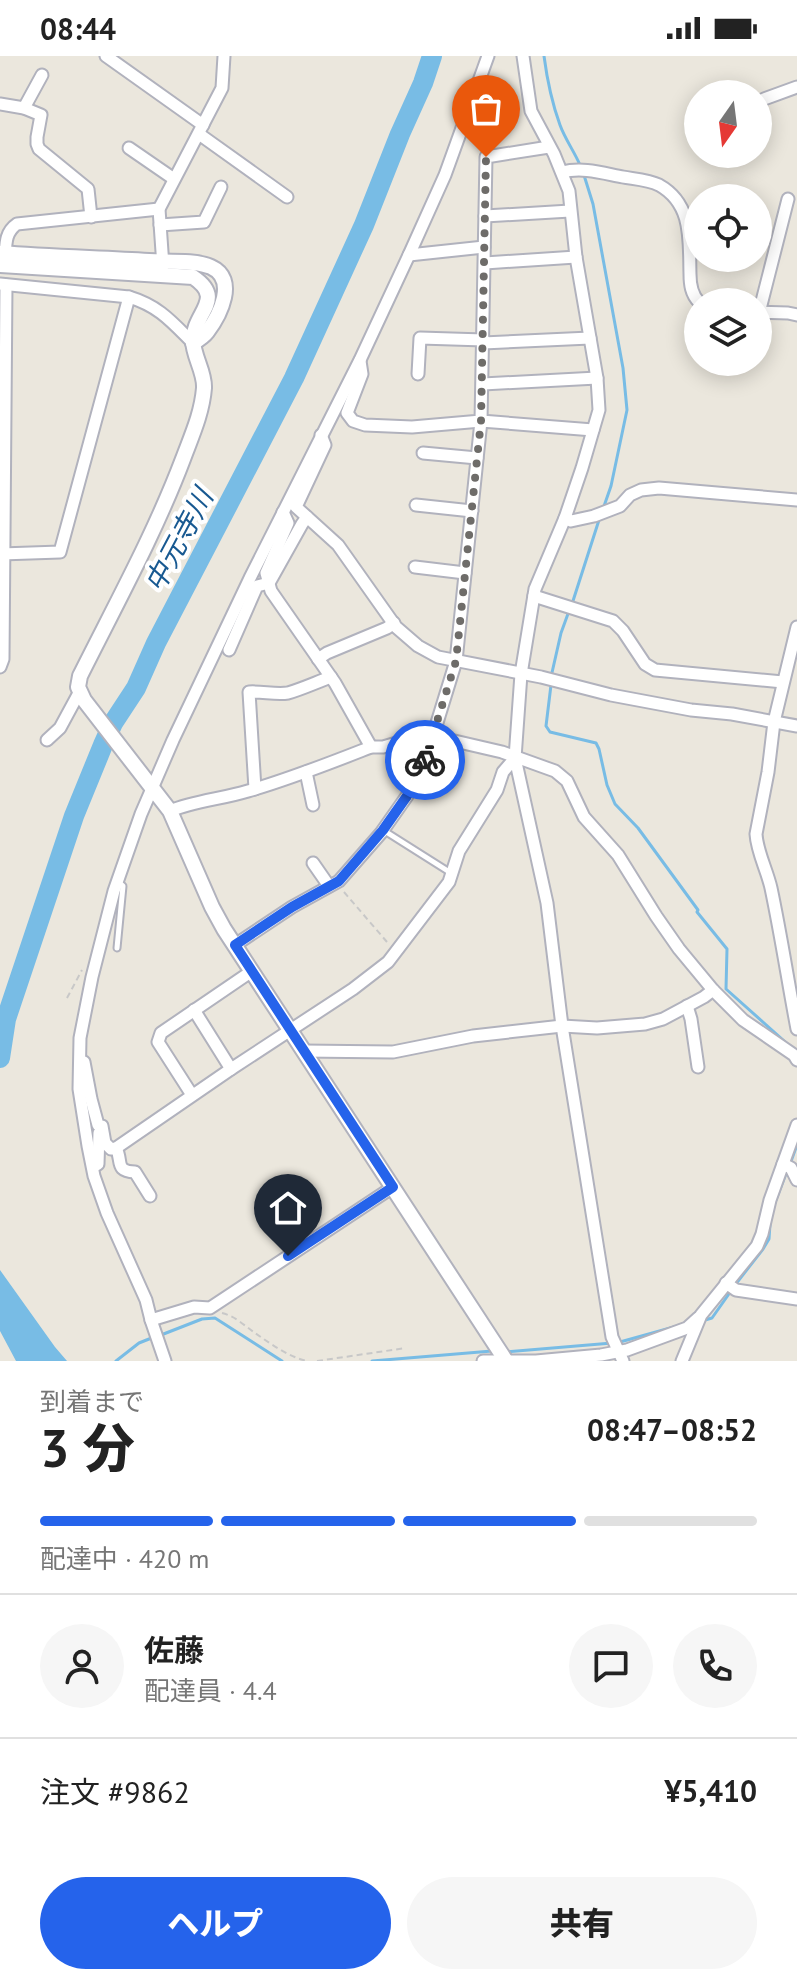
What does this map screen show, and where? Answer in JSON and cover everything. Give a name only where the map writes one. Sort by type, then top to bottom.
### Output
[{"type":"street","points":[[106,56],[287,197]]},
{"type":"street","points":[[163,268],[159,209],[222,88],[224,56]]},
{"type":"street","points":[[165,1361],[146,1300],[107,1213],[93,1167],[79,1089],[80,1038],[88,995],[117,881],[150,786],[409,255],[445,175],[488,56]]},
{"type":"street","points":[[523,56],[531,111],[569,191],[599,410],[565,518],[535,589],[521,674],[515,758],[547,903],[562,1026],[612,1337],[620,1356]]},
{"type":"street","points":[[24,108],[42,75]]},
{"type":"street","points":[[772,96],[797,87]]},
{"type":"street","points":[[0,104],[41,115],[37,137],[39,149],[88,189],[91,217]]},
{"type":"street","points":[[235,945],[332,885],[383,830],[424,765],[456,661],[472,511],[483,384],[486,157],[549,147]]},
{"type":"street","points":[[129,148],[174,179]]},
{"type":"street","points":[[562,172],[576,168],[657,184],[676,198],[683,208],[688,226],[691,288]]},
{"type":"street","points":[[160,225],[204,222],[221,187]]},
{"type":"street","points":[[764,288],[788,199]]},
{"type":"street","points":[[159,209],[17,224],[7,235],[2,259],[163,268],[202,265],[214,268],[222,275],[226,287],[225,299],[206,334],[193,343]]},
{"type":"street","points":[[485,216],[570,211]]},
{"type":"street","points":[[409,255],[484,247]]},
{"type":"street","points":[[485,263],[576,257]]},
{"type":"street","points":[[0,667],[3,659],[3,285],[129,297],[144,302],[165,314],[193,343],[205,384],[201,413],[171,492],[80,676],[78,687],[170,811],[212,907],[235,945],[506,1361]]},
{"type":"street","points":[[2,554],[60,552],[129,297]]},
{"type":"street","points":[[772,313],[797,315]]},
{"type":"street","points":[[418,374],[420,338],[484,341],[590,338]]},
{"type":"street","points":[[360,360],[362,374],[347,413],[353,421],[365,425],[412,427],[481,421],[593,430]]},
{"type":"street","points":[[483,384],[597,378]]},
{"type":"street","points":[[321,435],[325,445],[296,507],[338,545],[394,623],[418,646],[438,657],[541,677],[611,695],[797,726]]},
{"type":"street","points":[[423,453],[477,458]]},
{"type":"street","points":[[565,518],[571,521],[594,516],[620,506],[630,495],[641,490],[659,488],[797,500]]},
{"type":"street","points":[[416,505],[472,511]]},
{"type":"street","points":[[283,512],[288,523],[266,573],[271,591],[331,677],[371,747]]},
{"type":"street","points":[[229,650],[257,586],[269,583],[307,517]]},
{"type":"street","points":[[415,567],[465,573]]},
{"type":"street","points":[[534,596],[613,621],[645,664],[655,670],[783,682]]},
{"type":"street","points":[[318,659],[394,623]]},
{"type":"street","points":[[797,627],[774,722],[756,834],[768,873],[797,1029]]},
{"type":"street","points":[[255,789],[249,692],[287,693],[331,677]]},
{"type":"street","points":[[47,740],[60,728],[82,696]]},
{"type":"street","points":[[170,811],[182,805],[255,789],[371,747],[383,747],[417,737],[433,736],[502,752],[555,771],[567,781],[584,817],[618,855],[679,949],[713,990],[743,1020],[796,1057]]},
{"type":"street","points":[[98,1125],[102,1126],[105,1143],[111,1149],[116,1148],[353,989],[388,962],[449,882],[459,851],[497,790],[503,772],[515,758]]},
{"type":"street","points":[[306,772],[313,805]]},
{"type":"street","points":[[313,863],[332,885]]},
{"type":"street","points":[[192,1095],[158,1042],[161,1033],[252,971]]},
{"type":"street","points":[[303,1051],[393,1052],[473,1036],[562,1026],[597,1028],[645,1024],[663,1019],[713,990]]},
{"type":"street","points":[[687,1006],[698,1067]]},
{"type":"street","points":[[194,1010],[231,1069]]},
{"type":"street","points":[[80,1056],[86,1064],[98,1125],[98,1164],[93,1167]]},
{"type":"street","points":[[483,1361],[620,1356],[687,1328],[757,1246],[797,1125]]},
{"type":"street","points":[[116,1148],[122,1169],[135,1172],[150,1196]]},
{"type":"street","points":[[783,1164],[791,1168],[797,1180]]},
{"type":"street","points":[[151,1320],[194,1307],[210,1308],[393,1187]]},
{"type":"street","points":[[726,1283],[736,1290],[797,1299]]},
{"type":"street","points":[[682,1361],[701,1315]]},
{"type":"lane","points":[[383,830],[452,874]]},
{"type":"lane","points":[[117,881],[123,886],[117,948]]},
{"type":"path","points":[[332,885],[396,952]]},
{"type":"path","points":[[210,1308],[231,1315],[267,1341],[307,1361]]},
{"type":"path","points":[[317,1361],[406,1348]]},
{"type":"water","points":[[0,1270],[67,1361],[16,1361],[0,1331]]},
{"type":"waterway","name":"中元寺川","points":[[0,1058],[6,1019],[74,816],[103,745],[136,688],[156,643],[294,378],[364,225],[432,56]]},
{"type":"waterway","points":[[544,56],[557,117],[580,165]]},
{"type":"waterway","points":[[583,172],[593,204],[623,368],[627,410],[603,509]]},
{"type":"waterway","points":[[572,604],[599,520]]},
{"type":"waterway","points":[[551,677],[569,611]]},
{"type":"waterway","points":[[551,685],[546,726],[550,732],[596,743],[615,804],[638,828],[727,949],[726,989],[792,1048]]},
{"type":"waterway","points":[[790,1164],[797,1145]]},
{"type":"waterway","points":[[774,1205],[787,1171]]},
{"type":"waterway","points":[[735,1285],[769,1239],[770,1224]]},
{"type":"waterway","points":[[705,1320],[712,1318],[731,1291]]},
{"type":"waterway","points":[[161,1335],[202,1319],[215,1318],[282,1361]]},
{"type":"waterway","points":[[620,1342],[681,1325]]},
{"type":"waterway","points":[[116,1361],[139,1343],[154,1337]]},
{"type":"waterway","points":[[504,1352],[612,1343]]},
{"type":"waterway","points":[[372,1361],[492,1351]]},
{"type":"way so far","points":[[425,760],[456,661],[481,421],[486,157]]},
{"type":"route","points":[[288,1256],[393,1187],[235,945],[292,907],[339,881],[383,830],[407,796],[425,760]]}]
